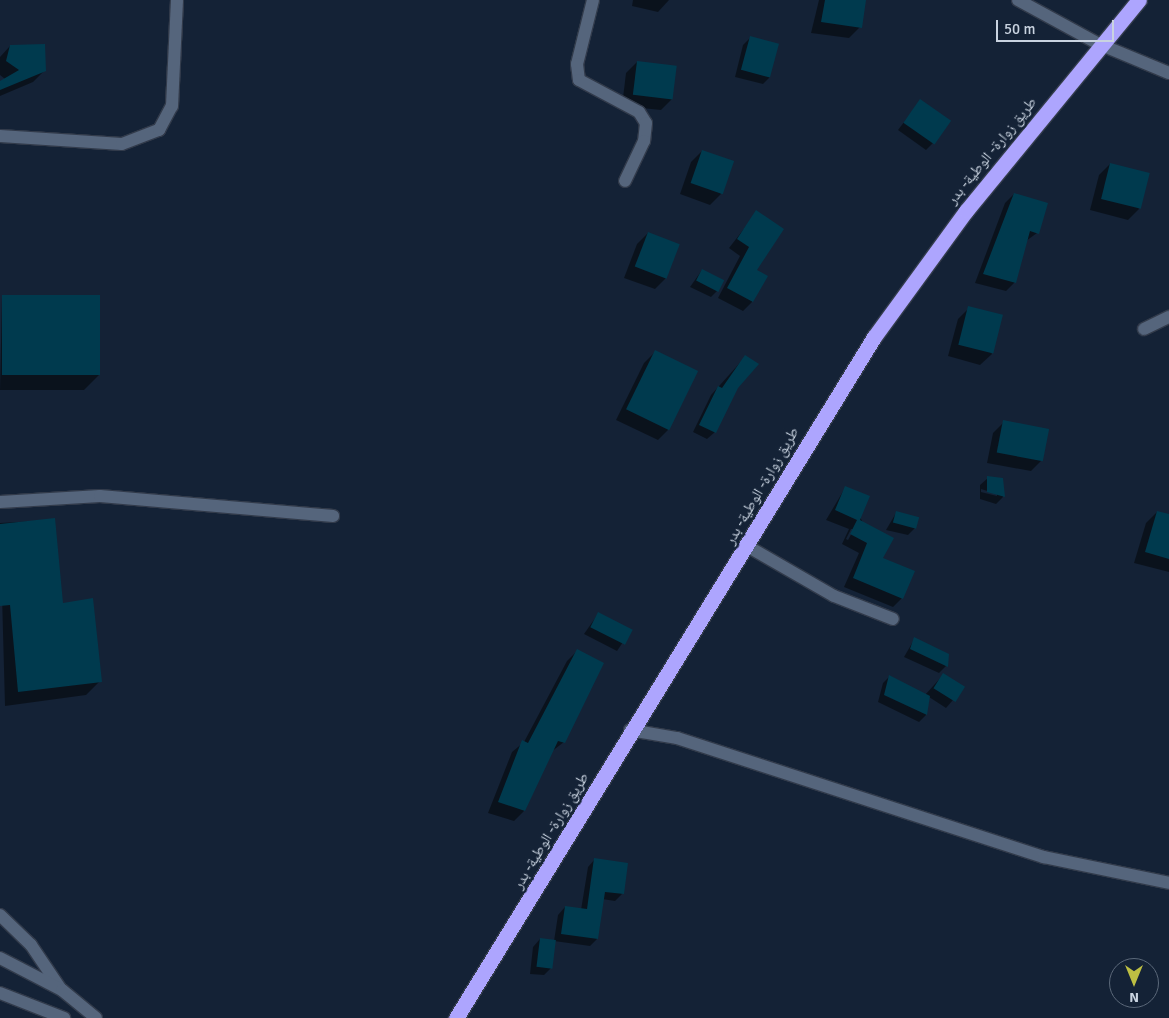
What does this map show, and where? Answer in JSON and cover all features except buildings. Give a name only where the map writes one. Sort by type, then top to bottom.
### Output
[{"type":"highway","name":"طريق زوارة- الوطية- بدر","points":[[456,1018],[630,730],[747,546],[830,405],[896,305],[1099,44],[1139,0]]},
{"type":"street","points":[[0,136],[122,144],[159,130],[172,106],[178,0]]},
{"type":"street","points":[[593,0],[577,64],[580,80],[640,112],[646,123],[644,142],[625,181]]},
{"type":"street","points":[[1018,0],[1099,44],[1169,73]]},
{"type":"street","points":[[1144,330],[1169,317]]},
{"type":"street","points":[[0,502],[100,496],[333,516]]},
{"type":"street","points":[[747,546],[834,596],[893,619]]},
{"type":"street","points":[[630,730],[677,738],[1044,857],[1169,883]]},
{"type":"street","points":[[0,916],[30,945],[62,990]]},
{"type":"street","points":[[0,958],[62,990],[96,1018]]},
{"type":"street","points":[[0,993],[64,1018]]}]
